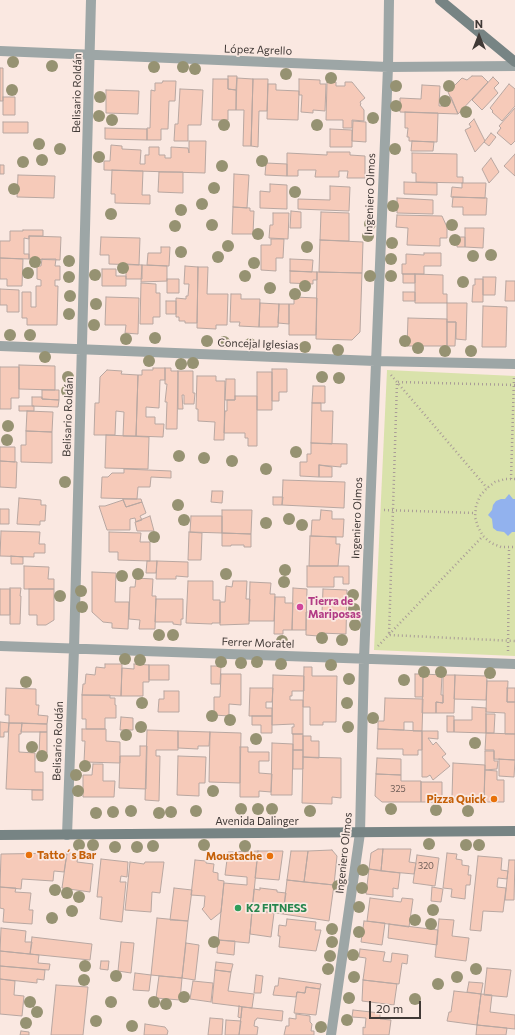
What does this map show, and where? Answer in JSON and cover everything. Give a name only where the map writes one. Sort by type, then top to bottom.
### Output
[{"type":"street","name":"Belisario Roldán","points":[[67,834],[74,648],[92,0]]},
{"type":"street","name":"Ingeniero Olmos","points":[[330,1035],[360,833],[364,653],[388,67],[389,0]]},
{"type":"street","points":[[440,0],[515,62]]},
{"type":"street","name":"López Agrello","points":[[0,52],[388,67],[515,66]]},
{"type":"street","name":"Concejal Iglesias","points":[[0,346],[82,348],[375,361],[515,364]]},
{"type":"street","name":"Ferrer Moratel","points":[[0,646],[364,653],[515,664]]},
{"type":"street","name":"Avenida Dalinger","points":[[0,835],[515,831]]},
{"type":"path","points":[[387,361],[387,370],[486,488]]},
{"type":"path","points":[[511,479],[514,376]]},
{"type":"path","points":[[397,382],[514,385]]},
{"type":"path","points":[[388,635],[397,382]]},
{"type":"path","points":[[515,479],[505,479],[495,482],[486,488],[480,496],[475,514],[478,527],[483,536],[491,543],[501,547],[515,547]]},
{"type":"path","points":[[381,510],[475,514]]},
{"type":"path","points":[[364,653],[374,650],[483,536]]},
{"type":"path","points":[[508,655],[509,548]]},
{"type":"path","points":[[388,635],[515,641]]},
{"type":"green space","points":[[387,370],[515,376],[515,656],[374,650]]},
{"type":"water","points":[[509,494],[513,499],[515,499],[515,532],[512,532],[508,536],[504,532],[497,531],[493,528],[492,519],[488,515],[496,501],[505,499]]},
{"type":"building","points":[[0,68],[3,68],[3,101],[0,101]]},
{"type":"building","points":[[228,76],[237,76],[236,90],[228,89]]},
{"type":"building","points":[[472,76],[482,76],[488,82],[458,114],[448,92],[462,78],[467,80]]},
{"type":"building","points":[[493,77],[499,83],[494,88],[498,93],[482,110],[472,100]]},
{"type":"building","points":[[237,78],[253,79],[251,146],[243,146],[244,110],[236,110]]},
{"type":"building","points":[[213,79],[228,79],[228,89],[236,90],[236,110],[228,110],[228,120],[212,120]]},
{"type":"building","points":[[253,79],[268,79],[267,111],[259,111],[258,147],[251,146]]},
{"type":"building","points":[[299,79],[320,80],[320,84],[326,84],[325,111],[313,110],[313,113],[301,112],[302,95],[299,95]]},
{"type":"building","points":[[163,81],[176,81],[175,101],[169,101],[168,129],[161,129],[161,140],[147,140],[147,128],[150,128],[151,90],[155,91],[155,83],[162,83]]},
{"type":"building","points":[[327,82],[336,82],[336,86],[345,86],[345,82],[352,82],[365,98],[360,102],[360,105],[364,110],[364,121],[352,120],[352,128],[343,128],[343,120],[326,120]]},
{"type":"building","points":[[268,84],[276,84],[276,90],[299,91],[298,120],[267,119]]},
{"type":"building","points":[[509,84],[515,89],[515,106],[502,121],[492,112],[493,111],[490,108]]},
{"type":"building","points":[[422,85],[440,86],[439,106],[448,106],[448,97],[451,97],[458,114],[400,112],[400,98],[421,99]]},
{"type":"building","points":[[180,89],[203,90],[201,125],[188,125],[188,141],[174,141],[175,124],[178,124]]},
{"type":"building","points":[[106,90],[139,91],[138,114],[106,113]]},
{"type":"building","points":[[3,97],[15,97],[15,115],[3,115]]},
{"type":"building","points":[[515,108],[515,141],[511,145],[497,133],[501,128],[499,126]]},
{"type":"building","points":[[405,112],[438,113],[437,142],[409,141],[409,137],[407,137],[408,128],[405,128]]},
{"type":"building","points":[[474,119],[485,141],[475,152],[465,130],[471,127],[469,124]]},
{"type":"building","points":[[353,121],[366,122],[366,142],[352,141]]},
{"type":"building","points":[[3,122],[28,122],[28,133],[3,133]]},
{"type":"building","points":[[105,128],[147,129],[147,140],[105,139]]},
{"type":"building","points":[[330,129],[352,130],[352,147],[330,147]]},
{"type":"building","points":[[491,133],[496,137],[489,146],[484,142]]},
{"type":"building","points":[[189,141],[206,141],[205,173],[104,170],[104,161],[110,161],[111,145],[122,146],[122,149],[141,150],[140,164],[145,164],[145,155],[149,155],[149,147],[159,147],[159,155],[165,155],[165,158],[171,158],[171,147],[188,148],[189,153]]},
{"type":"building","points":[[412,141],[434,142],[433,151],[411,151]]},
{"type":"building","points":[[327,152],[350,152],[350,155],[365,156],[365,178],[347,178],[348,171],[339,171],[339,177],[315,177],[316,170],[298,170],[298,176],[287,176],[287,153],[327,155]]},
{"type":"building","points":[[412,153],[457,154],[457,177],[463,177],[463,183],[416,182],[416,173],[412,173]]},
{"type":"building","points":[[515,154],[515,176],[504,166]]},
{"type":"building","points":[[491,158],[499,172],[489,183],[482,169]]},
{"type":"building","points":[[266,163],[287,164],[287,176],[265,175]]},
{"type":"building","points":[[0,165],[4,165],[4,174],[0,174]]},
{"type":"building","points":[[112,170],[143,171],[142,195],[150,195],[150,204],[115,203],[115,194],[111,194]]},
{"type":"building","points":[[159,172],[183,172],[183,193],[158,192]]},
{"type":"building","points":[[234,174],[249,175],[247,208],[233,207]]},
{"type":"building","points":[[18,175],[55,176],[54,198],[17,197]]},
{"type":"building","points":[[404,182],[437,183],[437,195],[404,194]]},
{"type":"building","points":[[462,183],[486,183],[485,198],[451,197],[452,187],[462,188]]},
{"type":"building","points":[[270,184],[287,185],[287,209],[260,208],[260,191],[270,192]]},
{"type":"building","points":[[330,186],[350,187],[349,211],[298,209],[298,199],[330,200]]},
{"type":"building","points":[[453,197],[487,198],[486,215],[463,215],[463,207],[452,207]]},
{"type":"building","points":[[397,198],[433,200],[433,214],[397,213]]},
{"type":"building","points":[[233,207],[250,208],[250,211],[254,211],[253,234],[232,234]]},
{"type":"building","points":[[291,211],[301,212],[301,228],[290,228]]},
{"type":"building","points":[[321,212],[349,213],[349,241],[320,240]]},
{"type":"building","points":[[273,213],[289,213],[288,239],[269,238],[270,225],[273,225]]},
{"type":"building","points":[[397,215],[442,216],[447,227],[447,238],[440,238],[440,246],[407,245],[408,228],[396,227]]},
{"type":"building","points":[[465,228],[484,228],[483,248],[465,247]]},
{"type":"building","points":[[43,230],[43,236],[29,236],[29,239],[24,238],[24,254],[29,254],[29,259],[0,258],[0,241],[10,241],[10,231]]},
{"type":"building","points":[[29,236],[61,237],[60,260],[29,259]]},
{"type":"building","points":[[101,237],[140,238],[139,265],[109,264],[109,255],[100,255]]},
{"type":"building","points":[[457,237],[465,237],[465,247],[457,247]]},
{"type":"building","points":[[271,239],[284,239],[283,258],[276,258],[276,271],[261,270],[261,245],[271,245]]},
{"type":"building","points":[[320,240],[363,242],[362,273],[319,272]]},
{"type":"building","points":[[161,247],[170,247],[169,266],[147,265],[148,253],[161,253]]},
{"type":"building","points":[[424,253],[441,253],[441,266],[424,266],[424,274],[402,274],[402,264],[406,264],[406,254],[424,255]]},
{"type":"building","points":[[0,258],[23,259],[22,286],[7,286],[7,279],[0,279]]},
{"type":"building","points":[[42,259],[56,259],[55,266],[60,266],[60,280],[55,280],[55,286],[58,286],[57,325],[27,325],[27,318],[22,318],[22,292],[31,292],[31,307],[36,307],[36,286],[41,286],[41,280],[37,279],[37,266],[41,266]]},
{"type":"building","points":[[290,259],[313,260],[312,272],[290,271]]},
{"type":"building","points":[[126,264],[142,265],[142,279],[126,279]]},
{"type":"building","points":[[142,265],[167,266],[167,281],[141,282]]},
{"type":"building","points":[[185,266],[198,267],[197,323],[185,323],[185,321],[179,321],[179,317],[176,317],[176,298],[186,299],[186,296],[188,296],[189,284],[184,284]]},
{"type":"building","points":[[198,267],[208,267],[207,294],[228,294],[227,325],[216,325],[216,329],[197,328]]},
{"type":"building","points":[[102,269],[116,269],[116,276],[126,276],[126,286],[102,286]]},
{"type":"building","points":[[290,271],[317,272],[317,280],[313,280],[313,284],[290,283]]},
{"type":"building","points":[[317,272],[362,273],[360,332],[352,340],[316,339]]},
{"type":"building","points":[[403,274],[415,274],[415,283],[403,283]]},
{"type":"building","points":[[415,274],[443,275],[443,294],[447,294],[447,303],[415,303]]},
{"type":"building","points":[[483,277],[496,277],[495,295],[483,295]]},
{"type":"building","points":[[167,279],[179,279],[179,293],[167,293]]},
{"type":"building","points":[[475,279],[483,279],[483,302],[472,302],[473,285],[475,285]]},
{"type":"building","points":[[506,281],[515,281],[515,301],[505,301]]},
{"type":"building","points":[[141,283],[156,284],[156,293],[160,293],[160,317],[153,317],[153,324],[140,324]]},
{"type":"building","points":[[0,289],[19,290],[19,312],[7,312],[7,305],[0,305]]},
{"type":"building","points":[[403,292],[415,292],[415,301],[403,301]]},
{"type":"building","points":[[231,294],[241,294],[241,299],[260,299],[259,327],[239,326],[240,322],[230,322]]},
{"type":"building","points":[[106,297],[139,298],[138,334],[125,333],[126,325],[105,325]]},
{"type":"building","points":[[294,297],[317,298],[316,335],[289,335],[289,304],[294,304]]},
{"type":"building","points":[[166,301],[176,301],[176,314],[166,314]]},
{"type":"building","points":[[260,303],[279,304],[278,327],[259,327]]},
{"type":"building","points":[[447,303],[467,303],[466,340],[456,339],[456,322],[447,322]]},
{"type":"building","points":[[279,304],[289,304],[289,324],[278,323]]},
{"type":"building","points":[[483,306],[507,307],[506,347],[482,347]]},
{"type":"building","points":[[408,318],[447,319],[447,346],[407,346]]},
{"type":"building","points":[[447,322],[456,322],[455,346],[447,346]]},
{"type":"building","points":[[19,365],[55,366],[55,390],[19,389]]},
{"type":"building","points":[[0,367],[19,367],[19,398],[11,398],[11,409],[0,409]]},
{"type":"building","points":[[153,368],[165,368],[165,380],[160,380],[159,408],[146,407],[146,417],[155,417],[155,424],[164,424],[163,437],[136,436],[138,375],[142,375],[142,370],[153,370]]},
{"type":"building","points":[[165,368],[171,368],[171,371],[178,371],[177,429],[166,429],[167,402],[165,402],[167,384],[165,384]]},
{"type":"building","points":[[272,369],[287,369],[287,392],[279,392],[279,401],[272,401]]},
{"type":"building","points":[[107,370],[122,371],[121,374],[138,375],[136,436],[123,436],[124,412],[116,411],[115,435],[94,435],[95,403],[99,403],[100,377]]},
{"type":"building","points":[[178,371],[193,371],[193,393],[195,393],[194,404],[184,404],[184,395],[182,395],[183,409],[178,409]]},
{"type":"building","points":[[257,372],[272,372],[272,410],[257,410]]},
{"type":"building","points":[[197,376],[216,376],[216,381],[225,381],[224,440],[214,440],[215,422],[198,421],[198,409],[196,409]]},
{"type":"building","points":[[226,379],[235,379],[235,400],[225,400]]},
{"type":"building","points":[[313,386],[325,386],[325,403],[312,403]]},
{"type":"building","points":[[42,390],[59,390],[59,400],[42,399]]},
{"type":"building","points":[[235,396],[257,396],[257,446],[248,446],[248,438],[245,438],[245,433],[224,433],[227,400],[235,400]]},
{"type":"building","points":[[32,397],[59,400],[58,407],[32,406]]},
{"type":"building","points":[[312,403],[321,403],[321,411],[333,411],[332,444],[311,443]]},
{"type":"building","points":[[19,406],[34,406],[34,411],[19,411]]},
{"type":"building","points":[[27,411],[53,412],[52,432],[26,431]]},
{"type":"building","points":[[26,431],[52,432],[52,463],[21,462],[21,445],[26,445]]},
{"type":"building","points":[[106,435],[149,437],[148,469],[105,468]]},
{"type":"building","points":[[311,443],[347,444],[347,464],[341,464],[341,467],[319,465],[319,477],[300,476],[300,462],[307,462],[307,454],[311,454]]},
{"type":"building","points":[[0,447],[15,447],[15,462],[0,461]]},
{"type":"building","points":[[0,461],[17,462],[16,488],[0,487]]},
{"type":"building","points":[[319,465],[332,467],[332,477],[319,477]]},
{"type":"building","points":[[124,469],[171,471],[171,478],[151,477],[150,487],[138,487],[137,499],[101,498],[102,477],[108,477],[112,473],[124,473]]},
{"type":"building","points":[[283,480],[345,482],[344,508],[282,505]]},
{"type":"building","points":[[212,491],[223,491],[222,503],[211,502]]},
{"type":"building","points":[[273,497],[283,497],[282,505],[273,505]]},
{"type":"building","points":[[19,498],[41,500],[41,505],[46,505],[45,521],[40,521],[40,525],[17,524]]},
{"type":"building","points":[[123,499],[141,499],[142,502],[126,507]]},
{"type":"building","points":[[123,500],[126,507],[142,502],[146,513],[140,516],[142,520],[136,522],[135,518],[130,519],[130,530],[107,530],[99,506],[105,506]]},
{"type":"building","points":[[0,509],[9,509],[9,524],[0,524]]},
{"type":"building","points":[[222,510],[252,510],[251,534],[222,533]]},
{"type":"building","points":[[321,510],[332,511],[332,519],[344,519],[343,537],[311,536],[312,520],[320,520]]},
{"type":"building","points":[[150,516],[154,531],[137,531],[135,522]]},
{"type":"building","points":[[191,516],[222,516],[222,533],[190,532]]},
{"type":"building","points":[[1,531],[40,532],[39,544],[45,544],[45,553],[34,553],[34,557],[0,556]]},
{"type":"building","points":[[109,532],[141,533],[140,542],[150,542],[150,561],[118,560],[118,552],[109,552]]},
{"type":"building","points":[[189,532],[202,533],[201,560],[188,560]]},
{"type":"building","points":[[222,533],[251,534],[251,547],[244,547],[244,545],[222,546]]},
{"type":"building","points":[[310,536],[336,537],[336,544],[340,544],[338,566],[309,566]]},
{"type":"building","points":[[11,556],[23,557],[23,564],[11,564]]},
{"type":"building","points":[[147,561],[157,561],[156,573],[146,573]]},
{"type":"building","points":[[157,561],[188,562],[188,577],[176,576],[176,579],[156,579]]},
{"type":"building","points":[[24,566],[49,567],[48,579],[54,579],[54,589],[24,589]]},
{"type":"building","points":[[307,566],[349,566],[349,584],[343,584],[343,577],[334,577],[334,587],[307,587]]},
{"type":"building","points":[[92,572],[116,573],[115,602],[129,602],[128,629],[112,628],[112,623],[103,622],[92,612]]},
{"type":"building","points":[[136,578],[153,579],[152,596],[156,596],[155,629],[139,629],[140,620],[129,619],[130,587],[135,587]]},
{"type":"building","points":[[188,581],[213,581],[213,600],[220,600],[220,623],[186,623]]},
{"type":"building","points":[[233,581],[247,581],[246,599],[250,599],[249,624],[220,625],[220,602],[225,602],[226,586],[232,587]]},
{"type":"building","points":[[250,582],[271,583],[270,594],[275,594],[274,621],[249,621]]},
{"type":"building","points":[[10,588],[21,588],[20,624],[10,624]]},
{"type":"building","name":"Tierra de Mariposas","points":[[293,588],[307,589],[306,630],[292,630]]},
{"type":"building","points":[[0,589],[10,589],[10,615],[0,615]]},
{"type":"building","points":[[29,589],[54,589],[54,620],[46,625],[37,625],[37,615],[29,615]]},
{"type":"building","points":[[323,589],[347,590],[346,634],[319,633],[318,636],[306,635],[306,612],[322,612]]},
{"type":"building","points":[[275,597],[285,597],[285,603],[293,603],[292,630],[283,630],[283,634],[274,634]]},
{"type":"building","points":[[156,599],[183,599],[183,619],[181,619],[181,625],[173,624],[173,622],[155,622]]},
{"type":"building","points":[[105,664],[122,664],[121,696],[82,695],[86,674],[95,675],[96,667],[105,668]]},
{"type":"building","points":[[134,664],[149,665],[149,682],[143,682],[143,696],[121,696],[122,668],[134,669]]},
{"type":"building","points":[[149,665],[169,665],[169,680],[149,680]]},
{"type":"building","points":[[211,666],[221,666],[220,684],[211,684]]},
{"type":"building","points":[[304,667],[312,667],[312,676],[337,676],[336,722],[323,722],[323,725],[310,725],[310,707],[303,707]]},
{"type":"building","points":[[221,674],[241,674],[241,705],[229,704],[229,716],[214,715],[214,697],[220,697]]},
{"type":"building","points":[[415,674],[423,674],[423,697],[415,697]]},
{"type":"building","points":[[423,674],[442,675],[441,695],[443,695],[443,703],[436,702],[436,713],[422,713]]},
{"type":"building","points":[[273,675],[304,676],[304,691],[292,691],[292,696],[290,696],[290,700],[303,700],[303,734],[292,734],[292,727],[294,727],[294,724],[272,725]]},
{"type":"building","points":[[443,675],[455,675],[454,713],[436,713],[436,702],[443,703]]},
{"type":"building","points":[[455,675],[487,676],[486,700],[454,699]]},
{"type":"building","points":[[487,681],[508,681],[507,702],[515,702],[515,734],[505,734],[505,713],[486,712]]},
{"type":"building","points":[[6,688],[36,689],[36,705],[39,705],[38,715],[48,716],[47,724],[9,723],[9,715],[5,715]]},
{"type":"building","points":[[250,688],[273,688],[272,702],[266,702],[266,708],[272,708],[272,716],[249,716]]},
{"type":"building","points":[[507,688],[515,688],[515,702],[507,702]]},
{"type":"building","points":[[164,691],[179,691],[179,712],[158,712],[159,699],[164,699]]},
{"type":"building","points":[[82,695],[110,695],[110,698],[115,698],[116,718],[105,718],[105,729],[86,729],[86,719],[82,719]]},
{"type":"building","points":[[385,698],[423,699],[422,731],[413,731],[413,722],[404,722],[404,730],[378,729],[378,721],[384,721]]},
{"type":"building","points":[[472,707],[486,708],[486,733],[454,732],[454,720],[472,720]]},
{"type":"building","points":[[486,714],[495,714],[494,733],[486,733]]},
{"type":"building","points":[[252,716],[272,716],[272,733],[261,733],[261,725],[252,725]]},
{"type":"building","points":[[447,716],[454,716],[454,732],[447,732]]},
{"type":"building","points":[[121,717],[133,718],[133,730],[120,730]]},
{"type":"building","points":[[0,722],[9,723],[8,732],[4,732],[4,737],[0,737]]},
{"type":"building","points":[[9,723],[22,723],[21,734],[19,734],[19,752],[35,753],[35,772],[43,772],[43,790],[6,789]]},
{"type":"building","points":[[22,723],[47,724],[47,732],[21,732]]},
{"type":"building","points":[[82,729],[106,729],[106,741],[120,742],[120,763],[84,762],[85,741],[82,741]]},
{"type":"building","points":[[378,729],[422,731],[422,750],[418,750],[418,755],[403,755],[403,749],[377,749]]},
{"type":"building","points":[[147,730],[178,731],[178,750],[156,750],[156,756],[160,756],[159,801],[145,800]]},
{"type":"building","points":[[178,731],[210,732],[209,746],[198,746],[198,749],[178,748]]},
{"type":"building","points":[[422,731],[438,731],[438,739],[428,738],[433,745],[436,742],[446,754],[442,757],[450,766],[433,780],[430,775],[427,777],[422,777]]},
{"type":"building","points":[[40,732],[47,732],[47,753],[39,753]]},
{"type":"building","points":[[210,732],[241,733],[240,783],[209,782]]},
{"type":"building","points":[[486,733],[515,734],[515,760],[494,759],[494,750],[485,750]]},
{"type":"building","points":[[293,734],[303,734],[303,750],[293,750]]},
{"type":"building","points":[[303,736],[311,736],[311,741],[319,741],[319,758],[303,757]]},
{"type":"building","points":[[272,743],[293,744],[292,795],[271,795]]},
{"type":"building","points":[[140,746],[147,746],[146,789],[119,788],[120,756],[140,756]]},
{"type":"building","points":[[240,747],[248,747],[248,752],[269,752],[269,761],[259,761],[259,773],[272,774],[271,792],[259,791],[259,797],[240,797]]},
{"type":"building","points":[[293,750],[303,750],[303,769],[293,769]]},
{"type":"building","points":[[485,751],[494,751],[494,761],[498,761],[497,769],[485,770]]},
{"type":"building","points":[[178,756],[206,757],[205,783],[199,783],[199,796],[177,795]]},
{"type":"building","points":[[303,757],[341,758],[341,798],[332,797],[332,804],[302,803]]},
{"type":"building","points":[[377,758],[401,759],[401,775],[376,774]]},
{"type":"building","points":[[499,759],[515,760],[514,777],[499,776]]},
{"type":"building","points":[[453,763],[485,765],[484,798],[452,797]]},
{"type":"building","points":[[93,764],[103,764],[103,781],[115,781],[114,797],[83,797],[83,775],[92,775]]},
{"type":"building","points":[[485,770],[497,771],[497,780],[504,780],[504,802],[484,802]]},
{"type":"building","points":[[376,774],[401,775],[401,781],[421,781],[421,802],[382,802],[375,796]]},
{"type":"building","points":[[421,782],[442,782],[442,802],[421,802]]},
{"type":"building","points":[[32,790],[43,790],[43,800],[32,800]]},
{"type":"building","points":[[378,849],[383,849],[381,871],[369,869],[371,853]]},
{"type":"building","points":[[383,849],[411,849],[409,862],[416,863],[414,874],[381,871]]},
{"type":"building","points":[[332,850],[337,856],[334,885],[304,882],[308,851]]},
{"type":"building","points":[[258,851],[249,943],[218,940],[224,883],[247,885],[247,877],[225,875],[228,852]]},
{"type":"building","points":[[258,851],[283,851],[279,880],[255,878]]},
{"type":"building","points":[[291,851],[308,851],[304,882],[287,880]]},
{"type":"building","points":[[67,853],[64,872],[54,871],[53,881],[22,879],[21,889],[0,887],[1,854]]},
{"type":"building","points":[[67,853],[74,853],[78,856],[77,862],[93,864],[90,892],[62,888]]},
{"type":"building","points":[[447,853],[457,854],[456,859],[462,860],[462,865],[469,866],[468,875],[471,875],[470,885],[466,885],[465,899],[451,897],[452,889],[443,888]]},
{"type":"building","points":[[417,855],[439,858],[435,886],[413,883]]},
{"type":"building","points":[[478,856],[502,858],[501,870],[508,871],[507,879],[498,878],[497,887],[506,888],[503,912],[483,911],[481,931],[470,930]]},
{"type":"building","points":[[101,859],[128,862],[127,877],[121,876],[120,882],[126,882],[122,922],[100,919],[102,897],[97,897]]},
{"type":"building","points":[[195,860],[206,861],[206,863],[214,864],[213,872],[218,873],[218,880],[224,881],[221,912],[211,920],[202,909],[204,907],[205,896],[191,895]]},
{"type":"building","points":[[509,860],[515,860],[514,900],[505,900]]},
{"type":"building","points":[[130,862],[144,864],[145,862],[164,862],[160,893],[152,892],[151,912],[125,910]]},
{"type":"building","points":[[369,869],[400,873],[398,889],[393,888],[393,897],[366,894]]},
{"type":"building","points":[[287,880],[334,885],[329,921],[283,914]]},
{"type":"building","points":[[0,887],[16,888],[15,892],[31,893],[29,910],[33,910],[32,924],[3,922],[4,909],[0,908]]},
{"type":"building","points":[[432,887],[443,889],[441,902],[431,901]]},
{"type":"building","points":[[174,888],[192,890],[188,921],[170,920]]},
{"type":"building","points":[[260,888],[277,890],[277,892],[286,893],[283,914],[252,910],[254,889],[260,890]]},
{"type":"building","points":[[370,898],[401,902],[402,898],[413,899],[409,927],[367,921]]},
{"type":"building","points":[[252,910],[274,913],[271,937],[250,934]]},
{"type":"building","points":[[157,918],[188,921],[182,978],[151,975]]},
{"type":"building","points":[[287,919],[316,922],[315,930],[321,930],[316,951],[279,947],[279,925],[286,926]]},
{"type":"building","points":[[439,919],[454,920],[452,936],[469,938],[466,961],[435,957]]},
{"type":"building","points":[[364,921],[385,923],[382,945],[361,942]]},
{"type":"building","points":[[389,924],[438,930],[437,945],[388,938]]},
{"type":"building","points":[[1,928],[26,931],[25,942],[32,942],[30,954],[0,951]]},
{"type":"building","points":[[32,937],[92,944],[90,960],[30,954]]},
{"type":"building","points":[[218,940],[235,941],[234,955],[217,953]]},
{"type":"building","points":[[121,942],[134,943],[131,973],[118,971]]},
{"type":"building","points":[[186,943],[199,945],[195,980],[182,978]]},
{"type":"building","points":[[360,949],[385,952],[383,961],[391,962],[392,953],[408,955],[407,964],[402,963],[399,984],[363,980],[366,958],[359,957]]},
{"type":"building","points":[[0,951],[39,955],[38,963],[50,964],[49,970],[0,966]]},
{"type":"building","points":[[101,961],[109,961],[108,970],[100,969]]},
{"type":"building","points":[[216,962],[233,964],[231,972],[215,970]]},
{"type":"building","points":[[0,966],[45,970],[44,980],[37,979],[37,983],[0,979]]},
{"type":"building","points":[[487,968],[511,970],[507,997],[484,995]]},
{"type":"building","points":[[215,970],[231,972],[228,991],[254,994],[252,1008],[212,1003]]},
{"type":"building","points":[[135,973],[151,975],[149,991],[133,990]]},
{"type":"building","points":[[256,975],[263,976],[261,993],[254,993]]},
{"type":"building","points":[[159,976],[182,978],[180,1000],[156,998]]},
{"type":"building","points":[[279,978],[321,984],[320,989],[306,987],[305,993],[297,992],[296,997],[273,995],[275,986],[278,986]]},
{"type":"building","points":[[0,979],[15,981],[14,995],[24,996],[22,1016],[0,1014]]},
{"type":"building","points":[[363,980],[397,984],[394,1005],[362,1001]]},
{"type":"building","points":[[193,981],[213,983],[211,1002],[190,999]]},
{"type":"building","points":[[469,982],[483,983],[481,994],[467,992]]},
{"type":"building","points":[[56,985],[88,987],[83,1035],[51,1035]]},
{"type":"building","points":[[306,987],[320,989],[316,1015],[294,1013],[297,992],[305,993]]},
{"type":"building","points":[[454,991],[481,994],[477,1025],[447,1021],[449,1012],[451,1012]]},
{"type":"building","points":[[481,994],[492,995],[490,1012],[515,1015],[515,1029],[477,1025]]},
{"type":"building","points":[[239,1006],[242,1007],[241,1018],[238,1017]]},
{"type":"building","points":[[242,1007],[283,1011],[282,1021],[257,1018],[254,1026],[258,1027],[257,1035],[239,1035]]},
{"type":"building","points":[[353,1010],[380,1013],[380,1019],[391,1020],[389,1035],[363,1035],[363,1027],[365,1028],[366,1018],[352,1017]]},
{"type":"building","points":[[296,1014],[310,1016],[310,1022],[312,1024],[311,1031],[314,1031],[314,1035],[284,1035],[286,1026],[289,1026],[289,1018],[296,1019]]},
{"type":"building","points":[[210,1018],[223,1019],[222,1035],[208,1035]]},
{"type":"building","points":[[226,1020],[241,1021],[239,1035],[225,1035]]},
{"type":"building","points":[[145,1024],[165,1027],[168,1031],[167,1035],[144,1035]]},
{"type":"building","points":[[477,1025],[507,1028],[506,1035],[476,1035]]},
{"type":"building","points":[[21,1031],[29,1032],[29,1035],[20,1035]]},
{"type":"place","name":"Tierra de Mariposas","points":[[300,607]]},
{"type":"place","name":"Pizza Quick","points":[[494,799]]},
{"type":"place","name":"Tatto´s Bar","points":[[29,855]]},
{"type":"place","name":"Moustache","points":[[270,856]]},
{"type":"place","name":"K2 FITNESS","points":[[238,908]]}]
